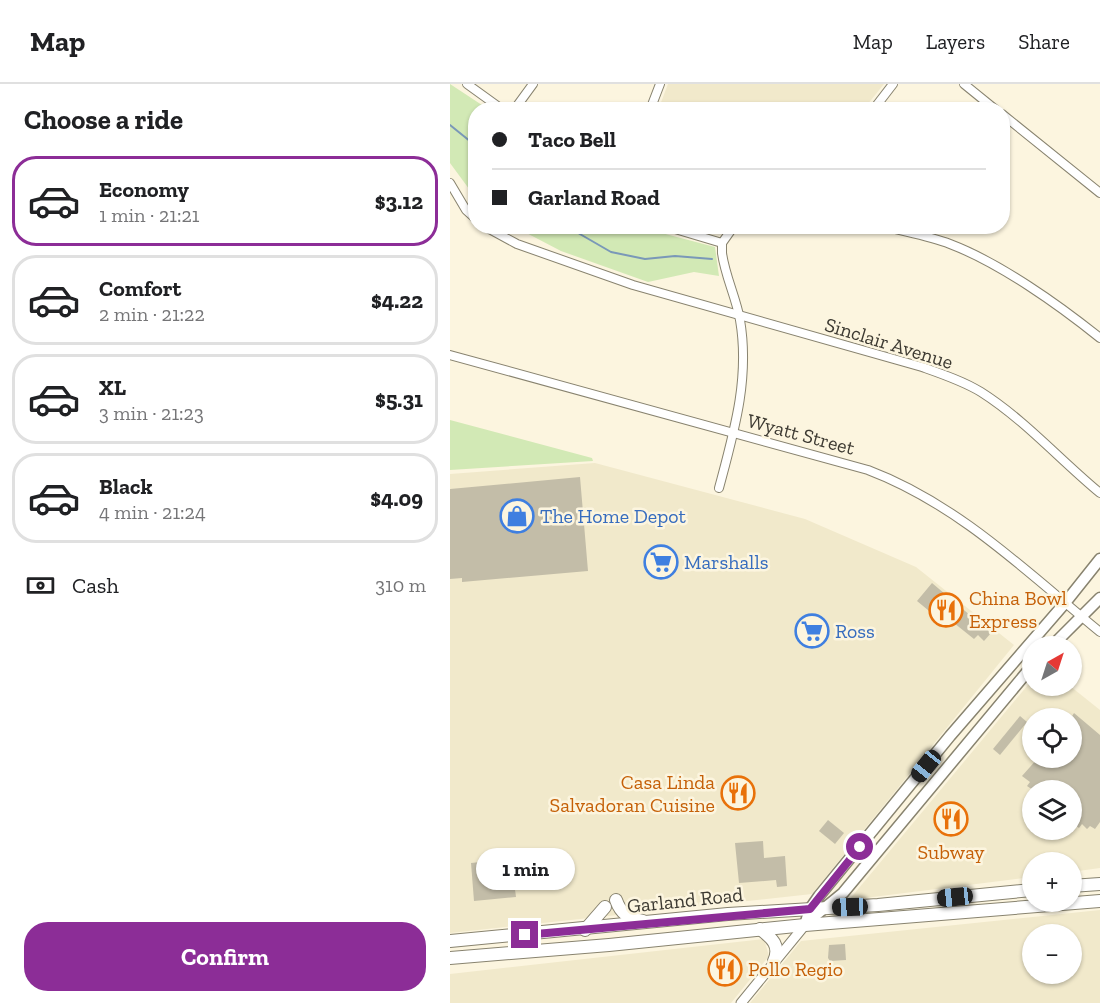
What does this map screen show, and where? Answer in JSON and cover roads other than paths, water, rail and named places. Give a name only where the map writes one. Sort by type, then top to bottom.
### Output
[{"type":"main road","points":[[805,925],[810,909],[1100,559]]},
{"type":"main road","points":[[1062,636],[1100,598]]},
{"type":"main road","points":[[805,925],[843,893],[1022,677]]},
{"type":"main road","points":[[994,685],[1009,692]]},
{"type":"main road","points":[[895,804],[914,807]]},
{"type":"main road","points":[[1082,885],[1100,884]]},
{"type":"main road","name":"Garland Road","points":[[450,941],[585,930],[728,914],[1022,891]]},
{"type":"main road","points":[[955,897],[957,914]]},
{"type":"main road","points":[[616,900],[620,911],[625,916],[656,923]]},
{"type":"main road","name":"Garland Road","points":[[1082,902],[1100,901]]},
{"type":"main road","points":[[585,930],[605,907]]},
{"type":"main road","name":"Garland Road","points":[[450,958],[1022,908]]},
{"type":"main road","points":[[760,929],[776,946],[777,954],[774,961]]},
{"type":"street","points":[[467,84],[492,102]]},
{"type":"street","points":[[520,102],[533,84]]},
{"type":"street","points":[[653,102],[660,84]]},
{"type":"street","points":[[879,102],[893,84]]},
{"type":"street","points":[[964,84],[986,102]]},
{"type":"street","points":[[1010,120],[1100,193]]},
{"type":"street","points":[[450,183],[468,212]]},
{"type":"street","name":"Sinclair Avenue","points":[[500,234],[517,243],[633,285],[951,377],[980,392],[1003,409],[1100,493]]},
{"type":"street","points":[[691,234],[722,243]]},
{"type":"street","points":[[719,488],[734,433],[743,379],[744,346],[740,317],[723,263],[722,243],[728,234]]},
{"type":"street","points":[[913,234],[950,244],[985,260],[1077,319],[1100,338]]},
{"type":"street","name":"Wyatt Street","points":[[450,355],[868,470],[924,495],[957,515],[1100,632]]},
{"type":"street","points":[[741,1003],[805,925]]},
{"type":"waterway","points":[[450,125],[468,140]]},
{"type":"waterway","points":[[580,234],[611,252],[645,259],[675,256],[712,259]]},
{"type":"place","name":"The Home Depot","points":[[517,516]]},
{"type":"place","name":"Marshalls","points":[[661,562]]},
{"type":"place","name":"China Bowl Express","points":[[946,610]]},
{"type":"place","name":"Ross","points":[[812,631]]},
{"type":"place","name":"Casa Linda Salvadoran Cuisine","points":[[738,793]]},
{"type":"place","name":"Subway","points":[[951,819]]},
{"type":"place","name":"Pollo Regio","points":[[725,969]]}]
